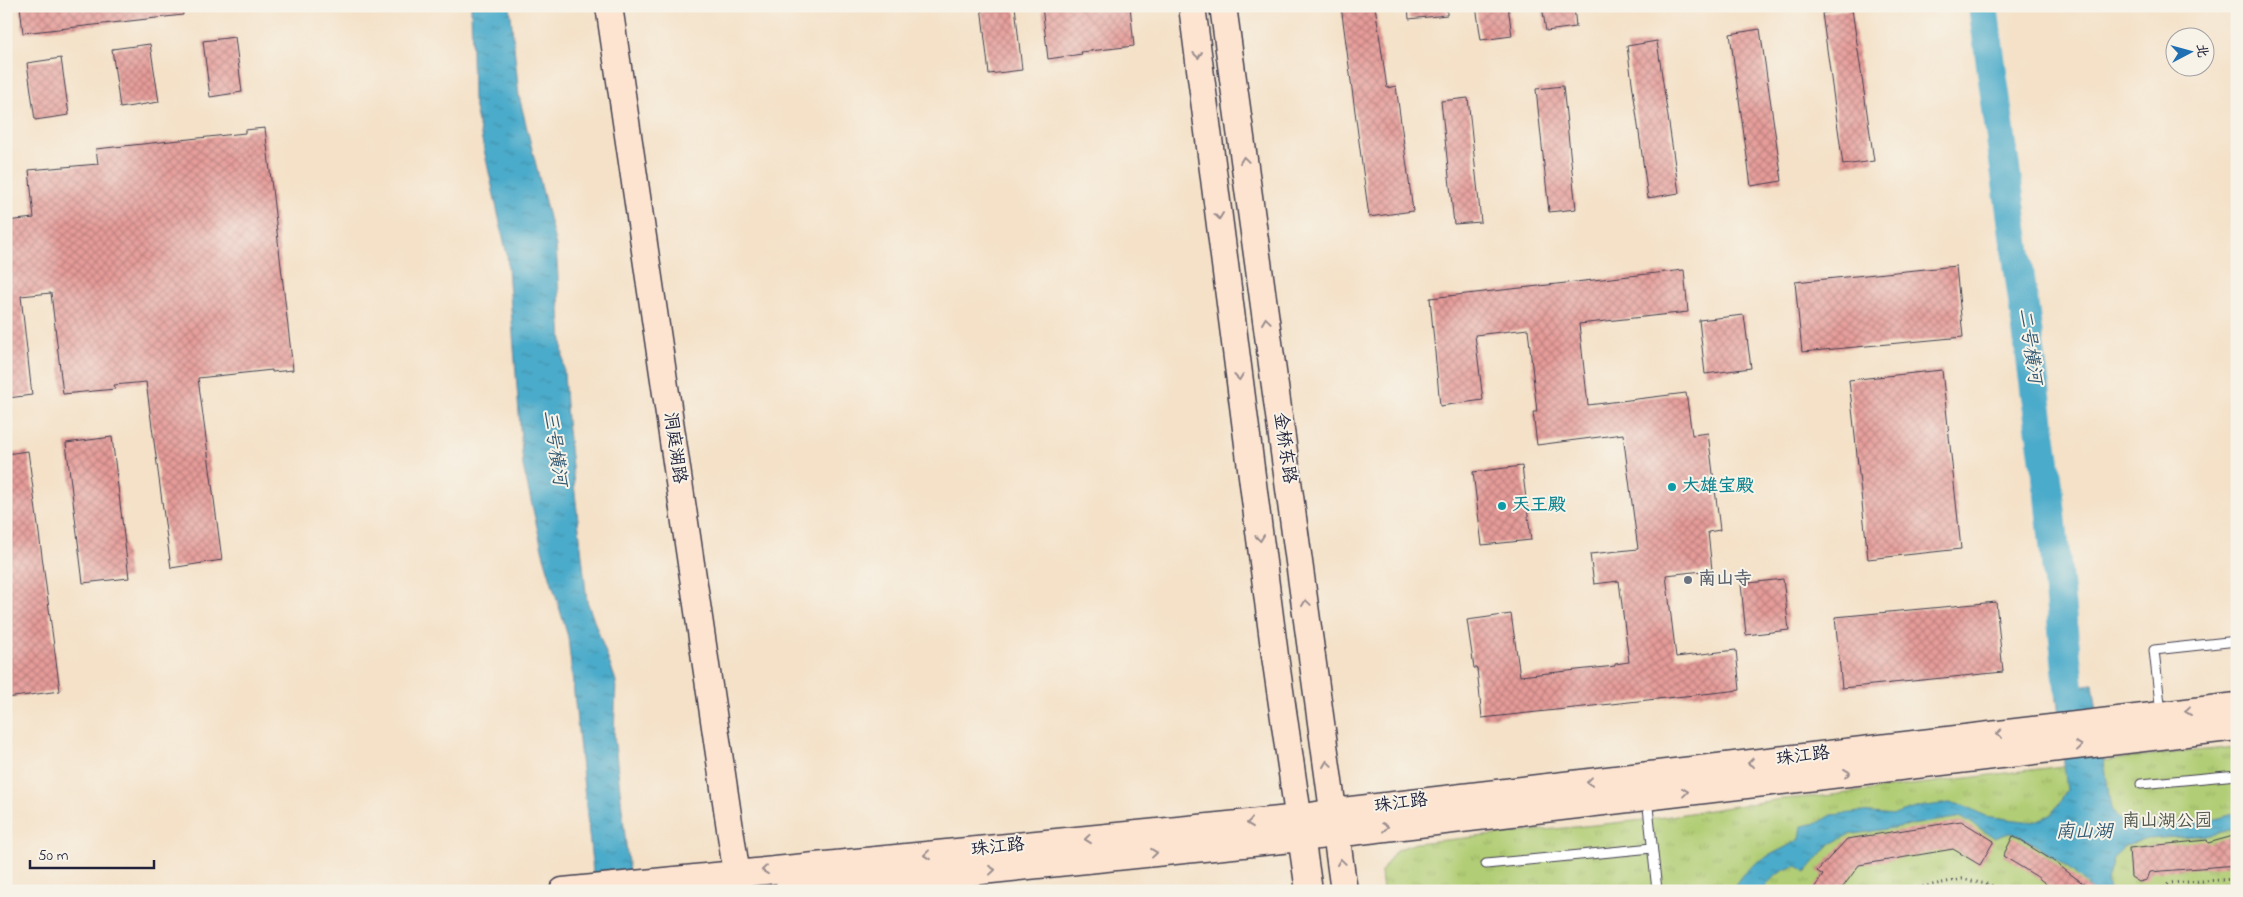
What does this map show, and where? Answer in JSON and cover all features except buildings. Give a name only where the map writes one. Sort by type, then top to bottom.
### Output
[{"type":"street","name":"洞庭湖路","points":[[608,6],[738,882]]},
{"type":"street","name":"金桥东路","points":[[1192,6],[1275,656],[1309,891]]},
{"type":"street","name":"金桥东路","points":[[1223,6],[1344,891]]},
{"type":"street","name":"珠江路","points":[[787,891],[1300,828],[1644,776],[2108,732],[2237,706]]},
{"type":"street","name":"珠江路","points":[[2108,732],[2163,736],[2237,727]]},
{"type":"street","name":"珠江路","points":[[1335,822],[2048,738]]},
{"type":"street","name":"珠江路","points":[[569,890],[642,883],[738,882],[1300,828]]},
{"type":"lane","points":[[2163,736],[2154,650],[2237,641]]},
{"type":"lane","points":[[2141,784],[2237,775]]},
{"type":"lane","points":[[1644,776],[1657,890],[1652,891]]},
{"type":"lane","points":[[1486,864],[1652,848]]},
{"type":"path","points":[[1903,891],[1962,879],[1991,885],[2003,891]]},
{"type":"path","points":[[2160,891],[2169,883],[2237,879]]},
{"type":"path","points":[[1986,891],[1991,885]]},
{"type":"green space","name":"南山湖公园","points":[[2237,747],[2237,891],[1383,891],[1381,872],[1396,850],[1416,843],[1644,820],[1782,799],[1824,796],[2142,756]]},
{"type":"water","name":"三号横河","points":[[471,6],[510,6],[519,96],[556,246],[567,421],[587,601],[616,681],[614,735],[631,891],[595,891],[568,637],[543,553],[523,466],[507,255],[473,99]]},
{"type":"water","name":"南山湖","points":[[2093,684],[2111,809],[2123,823],[2140,826],[2199,824],[2237,813],[2237,828],[2210,835],[2148,839],[2125,845],[2113,859],[2107,881],[2109,891],[2089,891],[2088,885],[2061,863],[2012,832],[1995,838],[1962,817],[1848,835],[1829,845],[1806,872],[1797,866],[1792,867],[1773,878],[1763,891],[1733,891],[1744,873],[1752,866],[1800,839],[1802,826],[1818,823],[1832,815],[1860,812],[1894,815],[1919,807],[1949,803],[1963,805],[1985,816],[2033,822],[2052,814],[2067,791],[2056,689]]},
{"type":"waterway","name":"二号横河","points":[[1983,6],[2047,477],[2069,687]]},
{"type":"place","name":"大雄宝殿","points":[[1672,487]]},
{"type":"place","name":"天王殿","points":[[1502,506]]},
{"type":"place","name":"南山寺","points":[[1688,580]]}]
